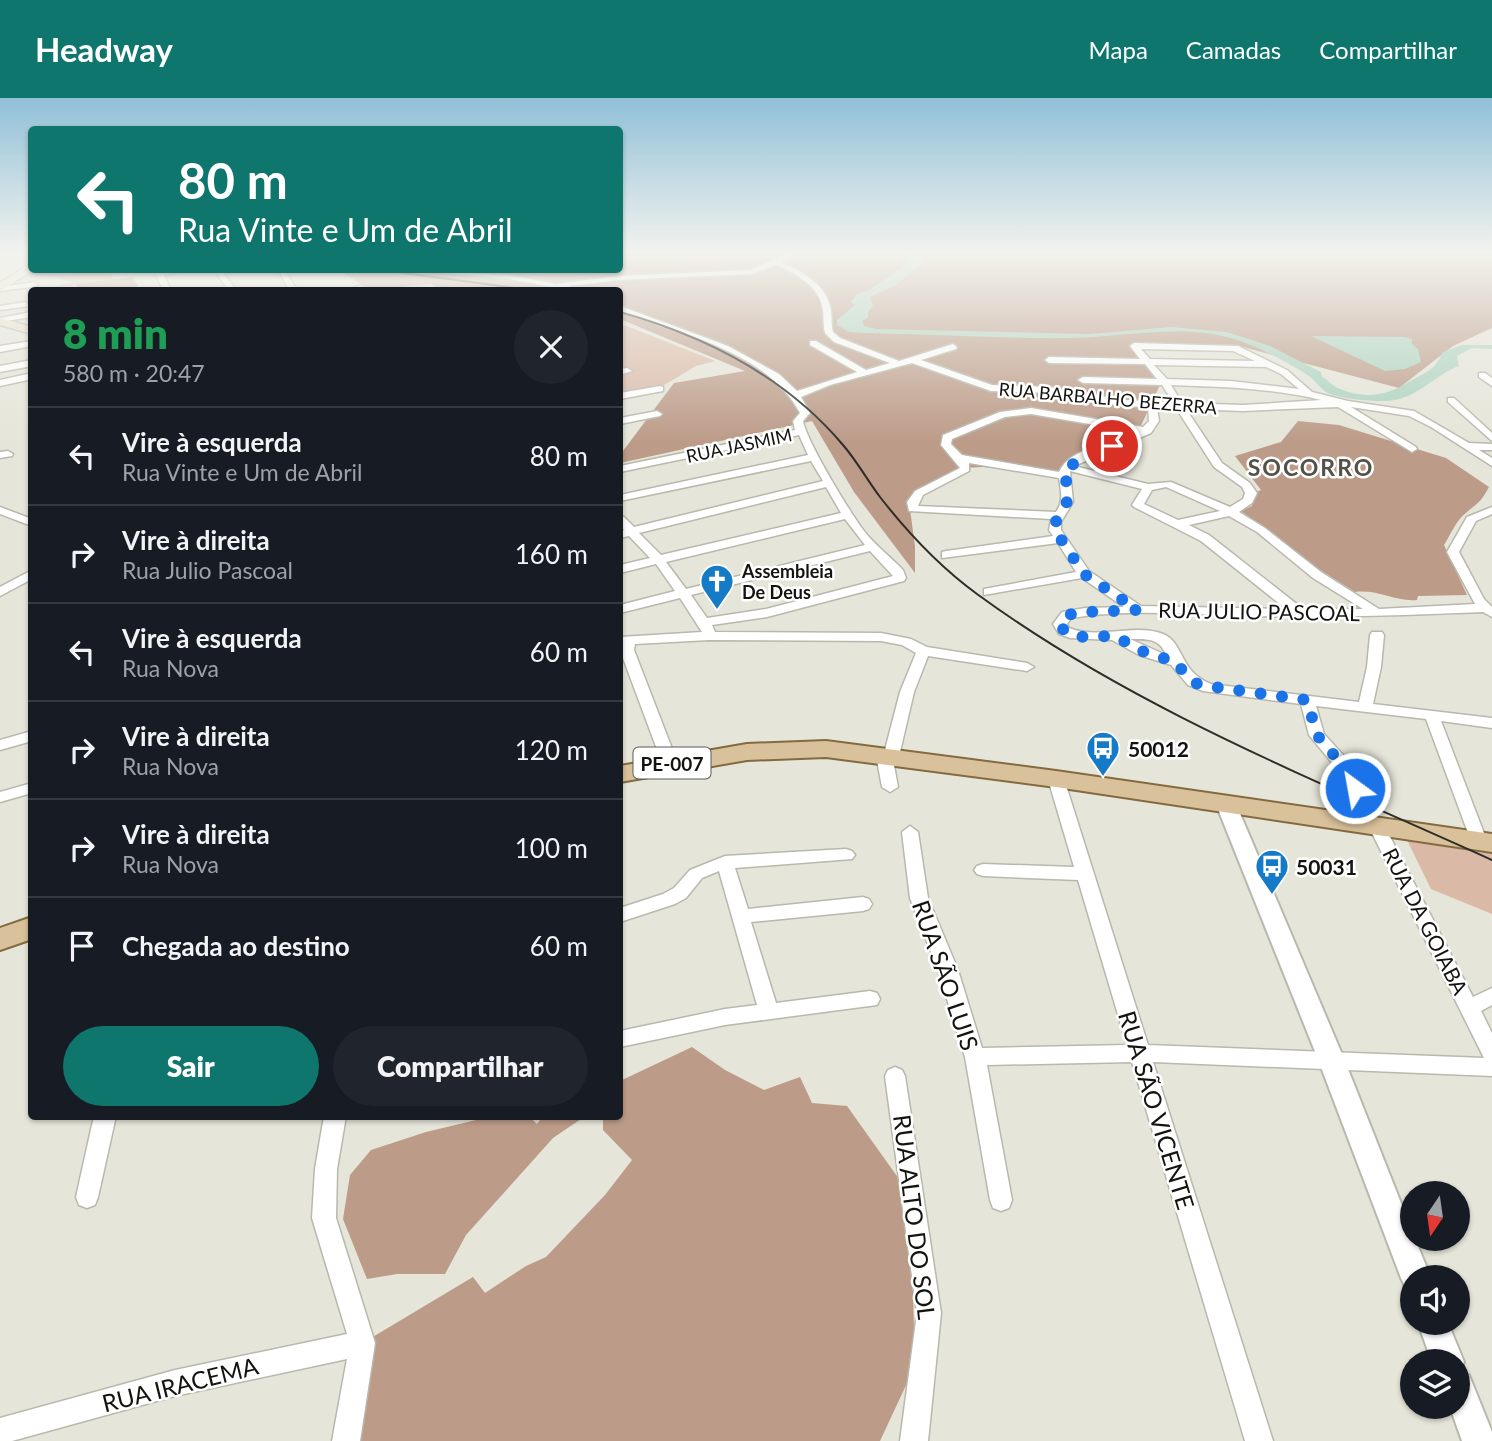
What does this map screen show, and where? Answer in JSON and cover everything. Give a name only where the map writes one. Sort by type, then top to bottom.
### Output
[{"type":"main road","points":[[0,321],[28,330]]},
{"type":"main road","name":"PE-007","points":[[623,773],[670,764],[788,749],[826,749],[1056,779],[1486,842]]},
{"type":"main road","points":[[0,939],[28,929]]},
{"type":"street","points":[[0,321],[20,317]]},
{"type":"street","points":[[646,317],[688,332],[766,368],[800,399],[805,413],[798,421],[800,432]]},
{"type":"street","points":[[827,317],[828,333],[837,340],[900,364]]},
{"type":"street","points":[[0,349],[28,344]]},
{"type":"street","points":[[813,344],[867,373]]},
{"type":"street","points":[[1177,524],[1231,512],[1245,504],[1251,493],[1246,485],[1218,465],[1165,383],[1134,345],[1228,347],[1284,372],[1310,393]]},
{"type":"street","points":[[919,347],[954,360]]},
{"type":"street","points":[[794,396],[827,383],[953,348]]},
{"type":"street","name":"RUA BARBALHO BEZERRA","points":[[912,360],[991,388],[1049,390],[1103,400],[1178,406],[1265,408],[1343,404]]},
{"type":"street","points":[[1049,360],[1268,364]]},
{"type":"street","points":[[0,369],[28,364]]},
{"type":"street","points":[[1482,375],[1492,383]]},
{"type":"street","points":[[0,383],[28,377]]},
{"type":"street","points":[[1083,380],[1240,385],[1310,393],[1343,404],[1411,413],[1427,420],[1492,463]]},
{"type":"street","points":[[623,395],[660,389]]},
{"type":"street","points":[[1451,400],[1492,438]]},
{"type":"street","points":[[1066,471],[1088,455],[1147,431],[1154,421],[1152,404]]},
{"type":"street","points":[[1343,404],[1412,449]]},
{"type":"street","points":[[1058,516],[913,509],[915,496],[965,469],[965,465],[946,445],[947,437],[1012,412],[1049,412],[1147,431]]},
{"type":"street","points":[[623,420],[657,414]]},
{"type":"street","name":"RUA JASMIM","points":[[623,468],[800,432],[804,434],[847,515],[871,547],[894,568],[900,578],[707,629]]},
{"type":"street","points":[[1466,446],[1492,447]]},
{"type":"street","points":[[623,497],[814,457]]},
{"type":"street","points":[[958,458],[1066,471],[1148,487],[1167,484],[1231,512],[1261,530],[1317,575],[1376,612]]},
{"type":"street","points":[[1066,471],[1068,500],[1054,525],[1061,539],[1084,574],[1138,610]]},
{"type":"street","points":[[625,533],[710,510],[830,484]]},
{"type":"street","points":[[1148,487],[1138,505],[1221,549],[1298,612]]},
{"type":"street","points":[[0,510],[28,521]]},
{"type":"street","points":[[1488,611],[1453,552],[1471,519],[1492,510]]},
{"type":"street","points":[[623,568],[847,515]]},
{"type":"street","points":[[625,533],[660,560],[707,629]]},
{"type":"street","points":[[946,555],[1061,539]]},
{"type":"street","points":[[623,608],[871,547]]},
{"type":"street","points":[[989,592],[1084,574]]},
{"type":"street","points":[[0,592],[28,576]]},
{"type":"street","name":"RUA JULIO PASCOAL","points":[[1307,700],[1199,685],[1188,678],[1176,662],[1171,647],[1159,636],[1075,637],[1061,628],[1062,620],[1067,615],[1085,612],[1138,610],[1488,611]]},
{"type":"street","points":[[670,764],[623,646],[707,629],[881,637],[906,642],[923,651],[1027,667]]},
{"type":"street","points":[[1365,708],[1374,667],[1377,635]]},
{"type":"street","points":[[890,787],[888,756],[907,692],[923,651]]},
{"type":"street","points":[[1355,788],[1339,761],[1317,735],[1307,700],[1492,723]]},
{"type":"street","points":[[1432,716],[1486,842]]},
{"type":"street","points":[[0,745],[28,737]]},
{"type":"street","name":"RUA SÃO VICENTE","points":[[1056,779],[1258,1441]]},
{"type":"street","points":[[0,797],[28,789]]},
{"type":"street","points":[[1226,804],[1331,1059],[1411,1265]]},
{"type":"street","name":"RUA DA GOIABA","points":[[1377,827],[1492,1053]]},
{"type":"street","name":"RUA SÃO LUIS","points":[[910,832],[919,898],[948,971],[975,1057],[1001,1200]]},
{"type":"street","points":[[623,914],[669,900],[680,893],[696,874],[725,862],[846,855]]},
{"type":"street","points":[[725,862],[768,1010]]},
{"type":"street","points":[[983,870],[1084,874]]},
{"type":"street","points":[[740,916],[863,904]]},
{"type":"street","points":[[1470,1007],[1492,996]]},
{"type":"street","points":[[623,1038],[768,1010],[870,999]]},
{"type":"street","points":[[975,1057],[1139,1053],[1492,1067]]},
{"type":"street","name":"RUA ALTO DO SOL","points":[[895,1076],[929,1313],[929,1343],[916,1411],[914,1441]]},
{"type":"street","points":[[87,1196],[104,1120]]},
{"type":"street","points":[[334,1120],[326,1169],[324,1218],[362,1343],[346,1441]]},
{"type":"street","name":"RUA IRACEMA","points":[[0,1430],[175,1383],[362,1343]]},
{"type":"street","points":[[1470,1417],[1479,1441]]},
{"type":"shaded area","points":[[623,317],[1492,317],[1492,328],[1453,346],[1399,388],[1239,346],[1131,344],[1160,385],[1138,432],[1056,474],[983,467],[961,468],[909,502],[915,546],[915,573],[854,492],[812,421],[623,462],[623,451],[674,383],[745,371],[623,320]]},
{"type":"shaded area","points":[[841,317],[868,317],[862,321],[864,326],[876,329],[1090,334],[1171,327],[1227,332],[1270,346],[1321,372],[1322,377],[1338,388],[1369,395],[1395,389],[1423,374],[1437,363],[1443,352],[1462,345],[1492,345],[1492,349],[1472,348],[1457,356],[1459,366],[1407,396],[1373,401],[1351,399],[1326,392],[1312,378],[1270,354],[1219,335],[1172,332],[1021,338],[849,332],[837,325],[837,320]]},
{"type":"shaded area","points":[[623,326],[715,361],[696,366],[661,387],[623,395]]},
{"type":"shaded area","points":[[1311,336],[1404,337],[1412,339],[1421,362],[1405,369],[1385,371]]},
{"type":"shaded area","points":[[1298,421],[1339,425],[1446,458],[1489,487],[1480,501],[1460,519],[1444,545],[1467,595],[1418,596],[1417,600],[1409,600],[1371,592],[1355,592],[1311,564],[1241,511],[1252,506],[1254,493],[1261,490],[1235,456],[1281,442]]},
{"type":"shaded area","points":[[1407,840],[1492,853],[1492,914],[1431,889]]},
{"type":"shaded area","points":[[692,1047],[725,1070],[764,1090],[800,1077],[812,1103],[847,1106],[899,1179],[913,1292],[915,1366],[880,1441],[356,1441],[366,1341],[473,1277],[485,1293],[526,1266],[546,1257],[605,1195],[632,1160],[603,1130],[603,1120],[623,1120],[623,1080]]},
{"type":"shaded area","points":[[476,1120],[533,1120],[537,1124],[540,1120],[580,1120],[553,1138],[466,1235],[445,1274],[397,1274],[367,1279],[343,1219],[350,1175],[371,1150],[426,1132]]},
{"type":"tram line","points":[[635,317],[713,346],[796,398],[843,445],[880,497],[925,549],[963,584],[1037,635],[1099,673],[1227,740],[1492,860]]},
{"type":"place","name":"Assembleia De Deus","points":[[717,611]]},
{"type":"place","name":"50012","points":[[1103,778]]},
{"type":"place","name":"50031","points":[[1272,896]]},
{"type":"district","name":"SOCORRO","points":[[1311,467]]},
{"type":"route","points":[[1112,446],[1088,455],[1065,469],[1068,500],[1054,525],[1084,574],[1138,610],[1075,613],[1062,620],[1061,628],[1075,637],[1115,636],[1144,652],[1176,662],[1188,678],[1208,688],[1307,700],[1317,735],[1339,761],[1355,788]]}]
